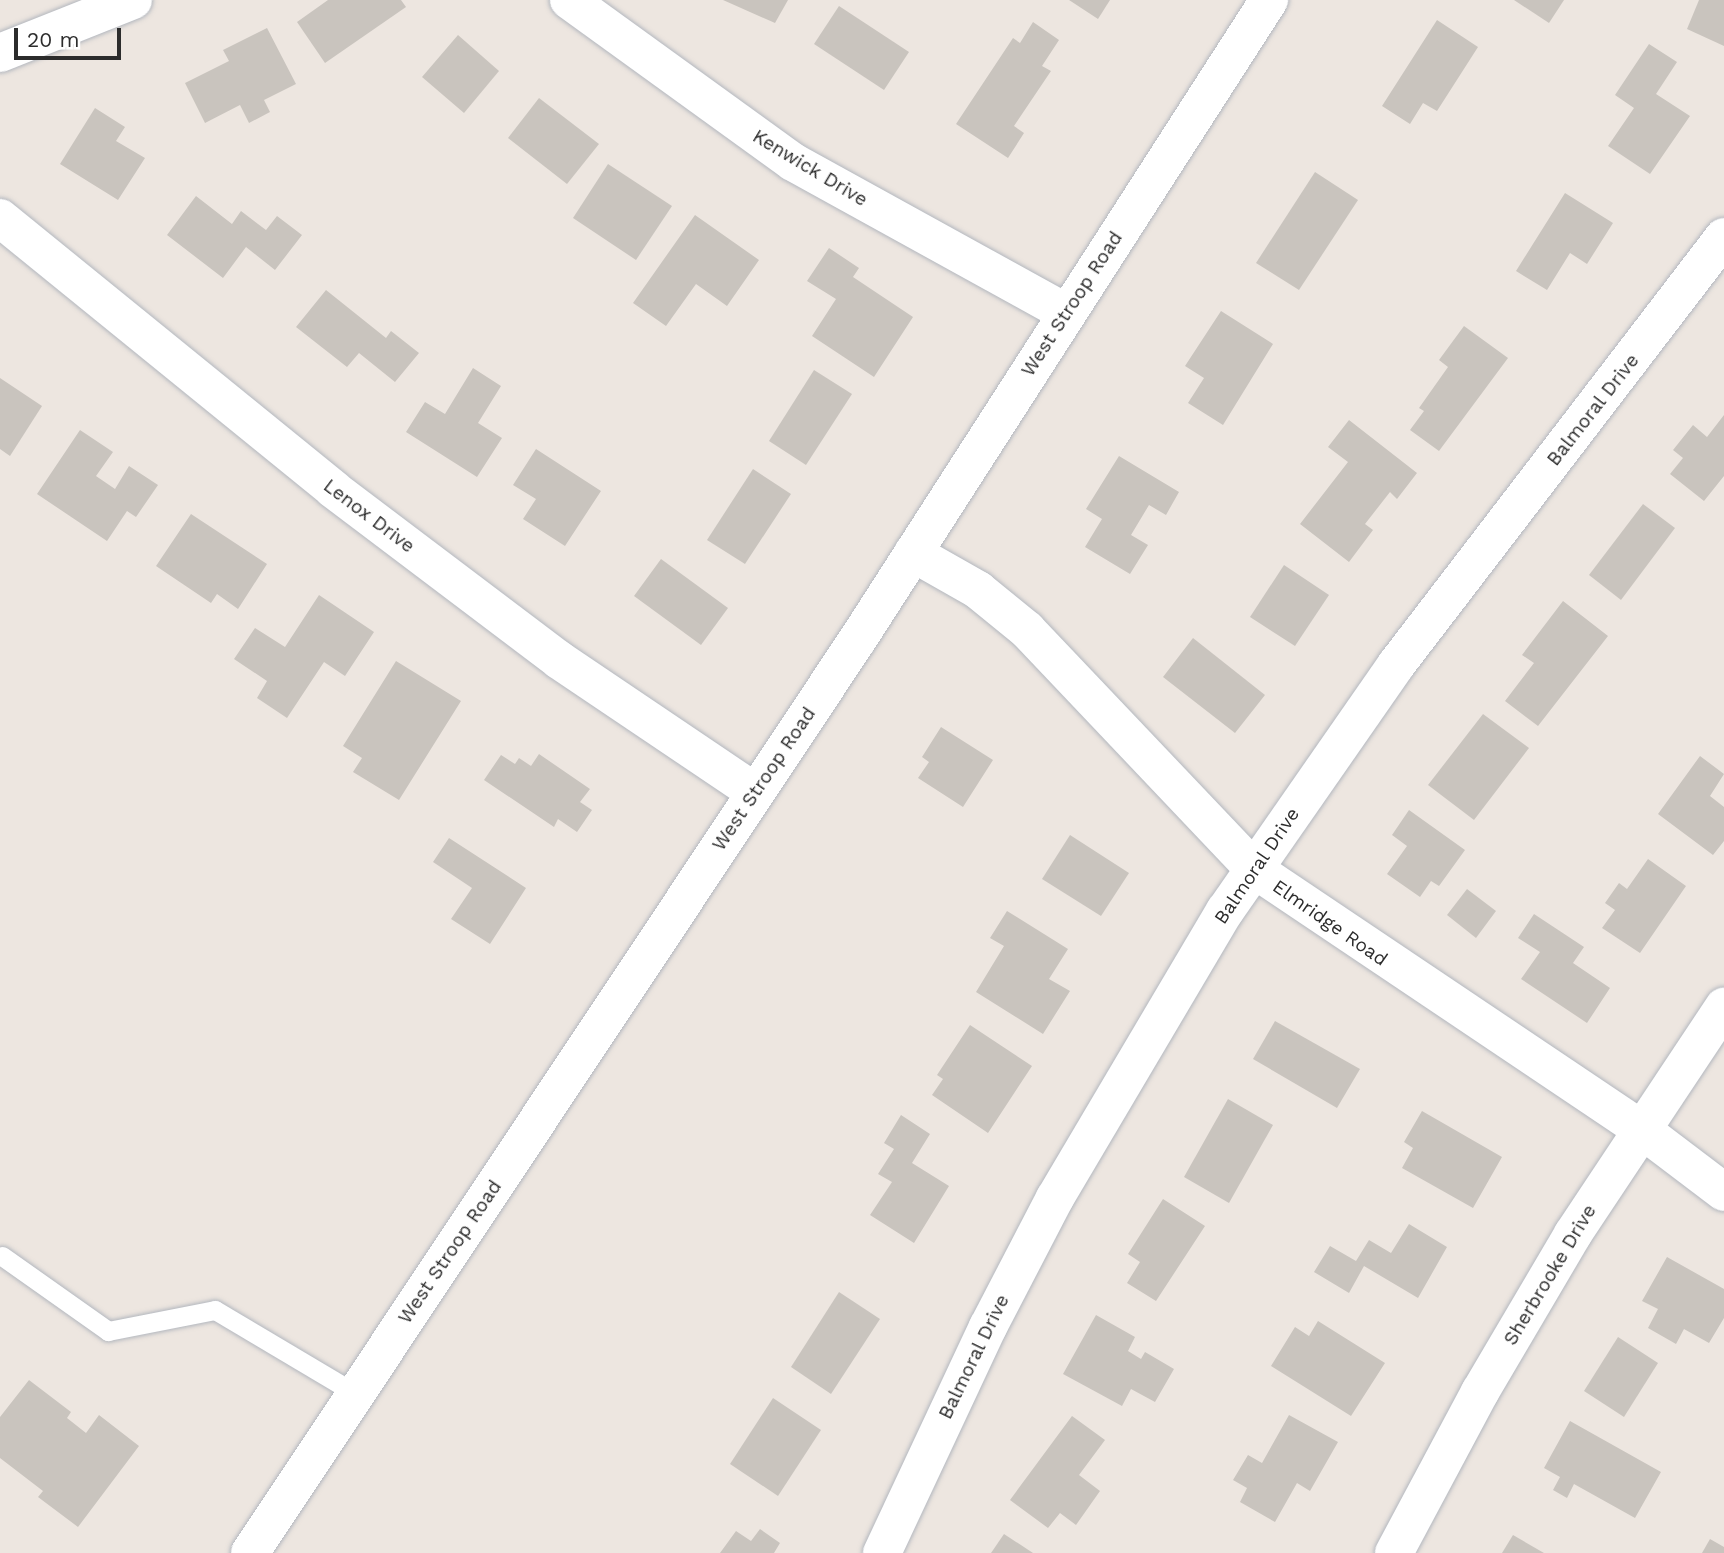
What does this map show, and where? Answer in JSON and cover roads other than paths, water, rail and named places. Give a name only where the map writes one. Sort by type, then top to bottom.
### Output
[{"type":"street","points":[[0,53],[133,0]]},
{"type":"street","name":"Kenwick Drive","points":[[569,0],[793,162],[1066,313]]},
{"type":"street","name":"West Stroop Road","points":[[250,1553],[913,553],[1269,0]]},
{"type":"street","name":"Lenox Drive","points":[[0,218],[333,489],[559,660],[755,792]]},
{"type":"street","name":"Balmoral Drive","points":[[882,1553],[988,1327],[1055,1198],[1161,1014],[1254,869],[1396,665],[1724,237]]},
{"type":"street","name":"Elmridge Road","points":[[913,553],[978,590],[1027,630],[1254,869],[1641,1129],[1724,1192]]},
{"type":"street","name":"Sherbrooke Drive","points":[[1394,1553],[1480,1392],[1641,1129],[1724,1007]]},
{"type":"lane","points":[[2,1256],[108,1331],[215,1310],[355,1394]]}]
